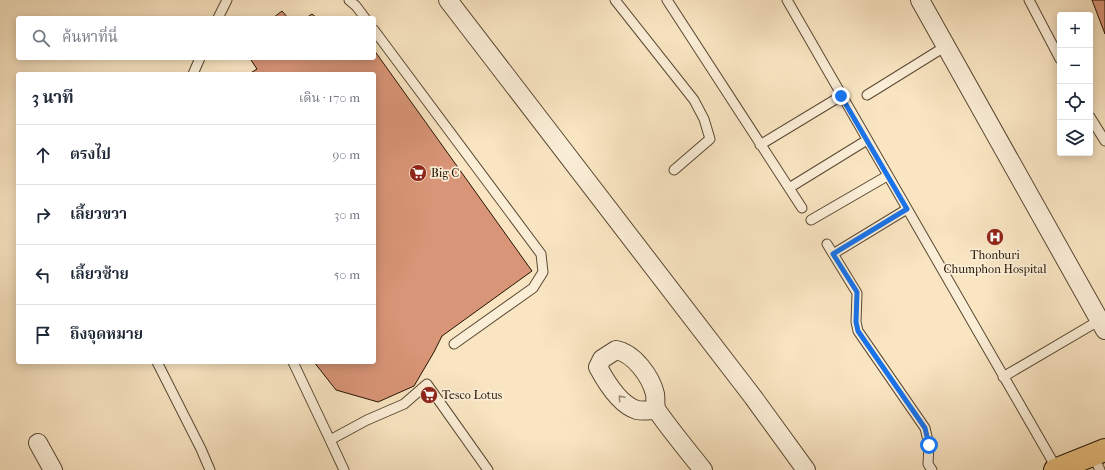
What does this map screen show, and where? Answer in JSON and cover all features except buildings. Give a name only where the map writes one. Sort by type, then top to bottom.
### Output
[{"type":"main road","points":[[1056,470],[1099,458]]},
{"type":"street","points":[[448,0],[753,397],[806,470]]},
{"type":"street","points":[[920,0],[1102,325]]},
{"type":"street","points":[[656,410],[703,470]]},
{"type":"street","points":[[38,443],[53,470]]},
{"type":"lane","points":[[219,16],[226,0]]},
{"type":"lane","points":[[349,0],[364,16]]},
{"type":"lane","points":[[615,0],[694,100],[704,119],[710,139],[674,170]]},
{"type":"lane","points":[[667,0],[802,208]]},
{"type":"lane","points":[[786,0],[1056,470]]},
{"type":"lane","points":[[1029,0],[1057,53]]},
{"type":"lane","points":[[376,33],[541,254],[543,272],[533,288],[454,344]]},
{"type":"lane","points":[[867,95],[946,46]]},
{"type":"lane","points":[[194,72],[199,60]]},
{"type":"lane","points":[[760,145],[841,96]]},
{"type":"lane","points":[[1092,120],[1105,141]]},
{"type":"lane","points":[[788,188],[867,140]]},
{"type":"lane","points":[[811,220],[887,176]]},
{"type":"lane","points":[[833,254],[907,209]]},
{"type":"lane","points":[[827,244],[857,292],[856,322],[858,331],[925,428],[929,445],[928,464],[932,470]]},
{"type":"lane","points":[[1003,377],[1102,325]]},
{"type":"lane","points":[[158,364],[210,470]]},
{"type":"lane","points":[[294,364],[344,470]]},
{"type":"lane","points":[[330,440],[367,420],[404,404],[427,384],[488,470]]},
{"type":"place","name":"Big C","points":[[418,173]]},
{"type":"place","name":"Thonburi Chumphon Hospital","points":[[995,237]]},
{"type":"place","name":"Tesco Lotus","points":[[429,395]]},
{"type":"route","points":[[841,96],[907,209],[833,254],[857,292],[856,322],[858,331],[925,428],[929,445]]}]
